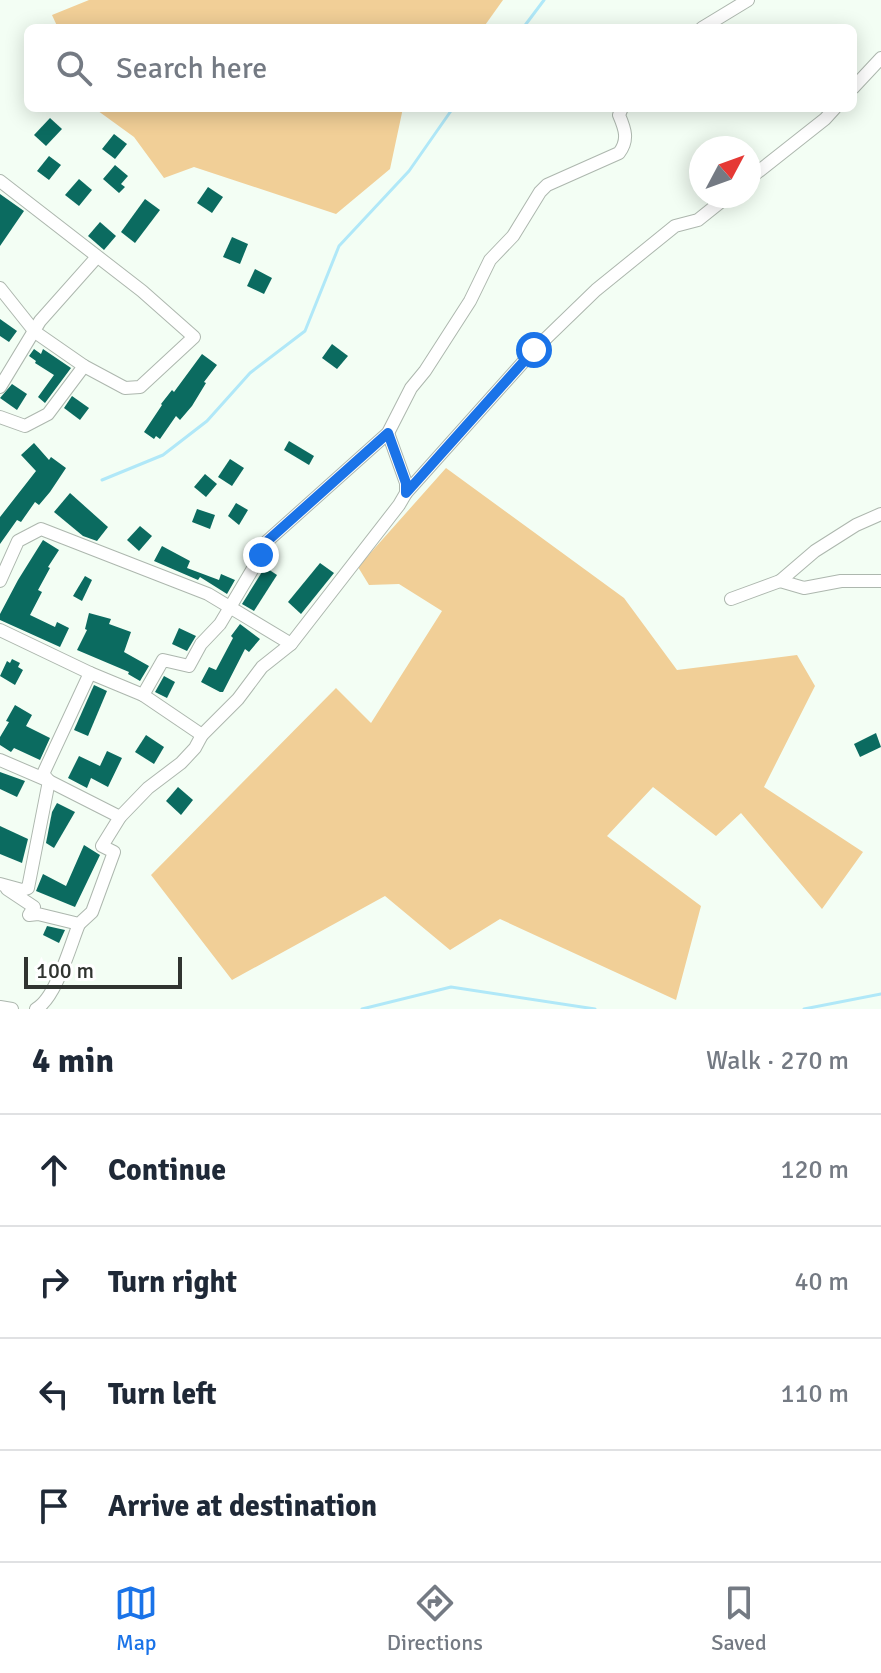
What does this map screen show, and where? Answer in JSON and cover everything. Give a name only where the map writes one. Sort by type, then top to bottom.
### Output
[{"type":"street","points":[[709,24],[748,0]]},
{"type":"street","points":[[857,84],[881,58]]},
{"type":"street","points":[[143,695],[163,660],[189,666],[201,644],[220,624],[261,555],[264,544],[388,433],[411,388],[470,301],[490,260],[513,236],[540,192],[547,185],[619,153],[624,146],[625,131],[620,112]]},
{"type":"street","points":[[761,170],[831,112]]},
{"type":"street","points":[[0,181],[142,291],[194,337],[140,387],[125,388],[84,366],[35,332],[0,288]]},
{"type":"street","points":[[36,1009],[43,1005],[55,985],[79,924],[92,912],[114,852],[102,846],[120,817],[148,788],[181,763],[262,667],[291,644],[347,575],[406,493],[534,350],[596,290],[675,226],[698,220],[713,208]]},
{"type":"street","points":[[0,387],[40,321],[96,258]]},
{"type":"street","points":[[0,417],[25,426],[48,414],[84,366]]},
{"type":"street","points":[[388,433],[406,483],[406,493]]},
{"type":"street","points":[[731,599],[780,581],[815,551],[856,525],[881,514]]},
{"type":"street","points":[[0,581],[18,541],[41,529],[208,594],[291,644]]},
{"type":"street","points":[[780,581],[804,588],[841,581],[881,581]]},
{"type":"street","points":[[0,630],[143,695],[202,735]]},
{"type":"street","points":[[49,781],[43,774],[90,673]]},
{"type":"street","points":[[0,760],[120,817]]},
{"type":"street","points":[[0,884],[22,890],[28,888],[49,781]]},
{"type":"street","points":[[0,884],[34,907],[29,915],[38,914],[79,924]]},
{"type":"street","points":[[0,1007],[12,1009]]},
{"type":"shaded area","points":[[89,0],[503,0],[486,24],[56,24],[52,15]]},
{"type":"shaded area","points":[[100,112],[402,112],[390,169],[336,214],[194,167],[164,178],[134,137]]},
{"type":"shaded area","points":[[446,468],[624,598],[677,670],[797,655],[815,686],[764,787],[863,852],[822,909],[741,813],[716,836],[653,787],[607,836],[701,906],[676,1000],[500,919],[450,950],[385,896],[232,980],[151,875],[336,688],[371,723],[442,611],[399,584],[369,585],[358,567]]},
{"type":"building","points":[[50,118],[62,129],[46,146],[34,135]]},
{"type":"building","points":[[114,134],[127,144],[115,159],[102,149]]},
{"type":"building","points":[[49,156],[61,165],[49,180],[37,171]]},
{"type":"building","points":[[115,165],[128,176],[121,184],[125,187],[119,193],[103,179]]},
{"type":"building","points":[[79,179],[92,190],[79,206],[65,195]]},
{"type":"building","points":[[208,187],[223,197],[212,213],[197,203]]},
{"type":"building","points":[[0,194],[24,211],[0,246]]},
{"type":"building","points":[[145,199],[160,210],[135,243],[121,232]]},
{"type":"building","points":[[100,222],[116,236],[104,250],[88,236]]},
{"type":"building","points":[[232,237],[248,244],[240,264],[223,257]]},
{"type":"building","points":[[255,269],[272,278],[264,294],[247,286]]},
{"type":"building","points":[[0,319],[17,331],[9,342],[0,336]]},
{"type":"building","points":[[332,344],[348,356],[337,369],[322,358]]},
{"type":"building","points":[[34,349],[41,354],[43,349],[71,368],[45,403],[38,397],[54,375],[29,356]]},
{"type":"building","points":[[202,354],[217,365],[192,406],[180,420],[176,416],[160,439],[156,436],[154,439],[144,432],[161,404],[172,390],[174,392]]},
{"type":"building","points":[[12,384],[27,394],[17,410],[0,398]]},
{"type":"building","points":[[72,396],[89,408],[80,420],[64,408]]},
{"type":"building","points":[[289,441],[314,456],[309,465],[284,450]]},
{"type":"building","points":[[34,443],[49,460],[51,457],[66,468],[39,505],[35,502],[21,522],[17,520],[0,544],[0,517],[36,471],[21,455]]},
{"type":"building","points":[[230,459],[244,468],[232,486],[218,477]]},
{"type":"building","points":[[205,474],[217,484],[206,497],[194,487]]},
{"type":"building","points":[[70,493],[108,527],[97,541],[83,536],[54,512]]},
{"type":"building","points":[[236,503],[248,510],[239,525],[228,516]]},
{"type":"building","points":[[197,509],[215,515],[210,529],[192,522]]},
{"type":"building","points":[[140,526],[152,536],[139,551],[127,540]]},
{"type":"building","points":[[43,540],[59,550],[48,567],[38,590],[42,592],[30,615],[55,627],[57,622],[69,628],[60,647],[0,620],[0,614],[18,580]]},
{"type":"building","points":[[162,546],[190,561],[187,568],[219,580],[221,574],[235,580],[227,594],[200,577],[198,580],[154,561]]},
{"type":"building","points":[[320,563],[334,573],[301,614],[288,602]]},
{"type":"building","points":[[265,567],[277,575],[254,611],[242,604]]},
{"type":"building","points":[[85,576],[92,580],[82,601],[73,596]]},
{"type":"building","points":[[89,613],[111,619],[109,624],[131,632],[124,652],[149,666],[140,681],[129,672],[77,650],[87,630]]},
{"type":"building","points":[[240,624],[260,639],[249,652],[245,649],[223,692],[220,692],[201,682],[209,667],[216,670],[233,638],[231,636]]},
{"type":"building","points":[[179,628],[196,636],[187,651],[172,644]]},
{"type":"building","points":[[12,659],[20,663],[18,667],[23,670],[15,685],[0,676],[7,661],[10,663]]},
{"type":"building","points":[[164,676],[175,682],[167,698],[155,692]]},
{"type":"building","points":[[94,685],[107,691],[88,736],[74,730]]},
{"type":"building","points":[[15,705],[32,715],[26,726],[50,738],[40,760],[14,748],[11,752],[0,745],[0,737],[9,722],[6,721]]},
{"type":"building","points":[[876,733],[881,747],[860,757],[854,744]]},
{"type":"building","points":[[146,735],[164,747],[154,764],[135,752]]},
{"type":"building","points":[[107,751],[122,758],[108,787],[91,778],[87,788],[68,778],[79,756],[100,766]]},
{"type":"building","points":[[0,772],[25,781],[17,797],[0,789]]},
{"type":"building","points":[[178,787],[193,800],[181,815],[166,801]]},
{"type":"building","points":[[57,803],[75,812],[54,848],[46,843],[52,812]]},
{"type":"building","points":[[0,826],[28,839],[22,863],[0,854]]},
{"type":"building","points":[[84,845],[100,855],[75,907],[36,891],[43,874],[66,886]]},
{"type":"building","points":[[47,926],[65,930],[59,943],[43,935]]},
{"type":"waterway","points":[[526,24],[544,0]]},
{"type":"waterway","points":[[102,480],[163,455],[207,421],[250,373],[305,331],[339,246],[409,171],[450,112]]},
{"type":"waterway","points":[[362,1009],[451,987],[595,1009]]},
{"type":"waterway","points":[[804,1009],[881,994]]},
{"type":"route","points":[[261,555],[264,544],[388,433],[406,483],[406,493],[534,350]]}]
